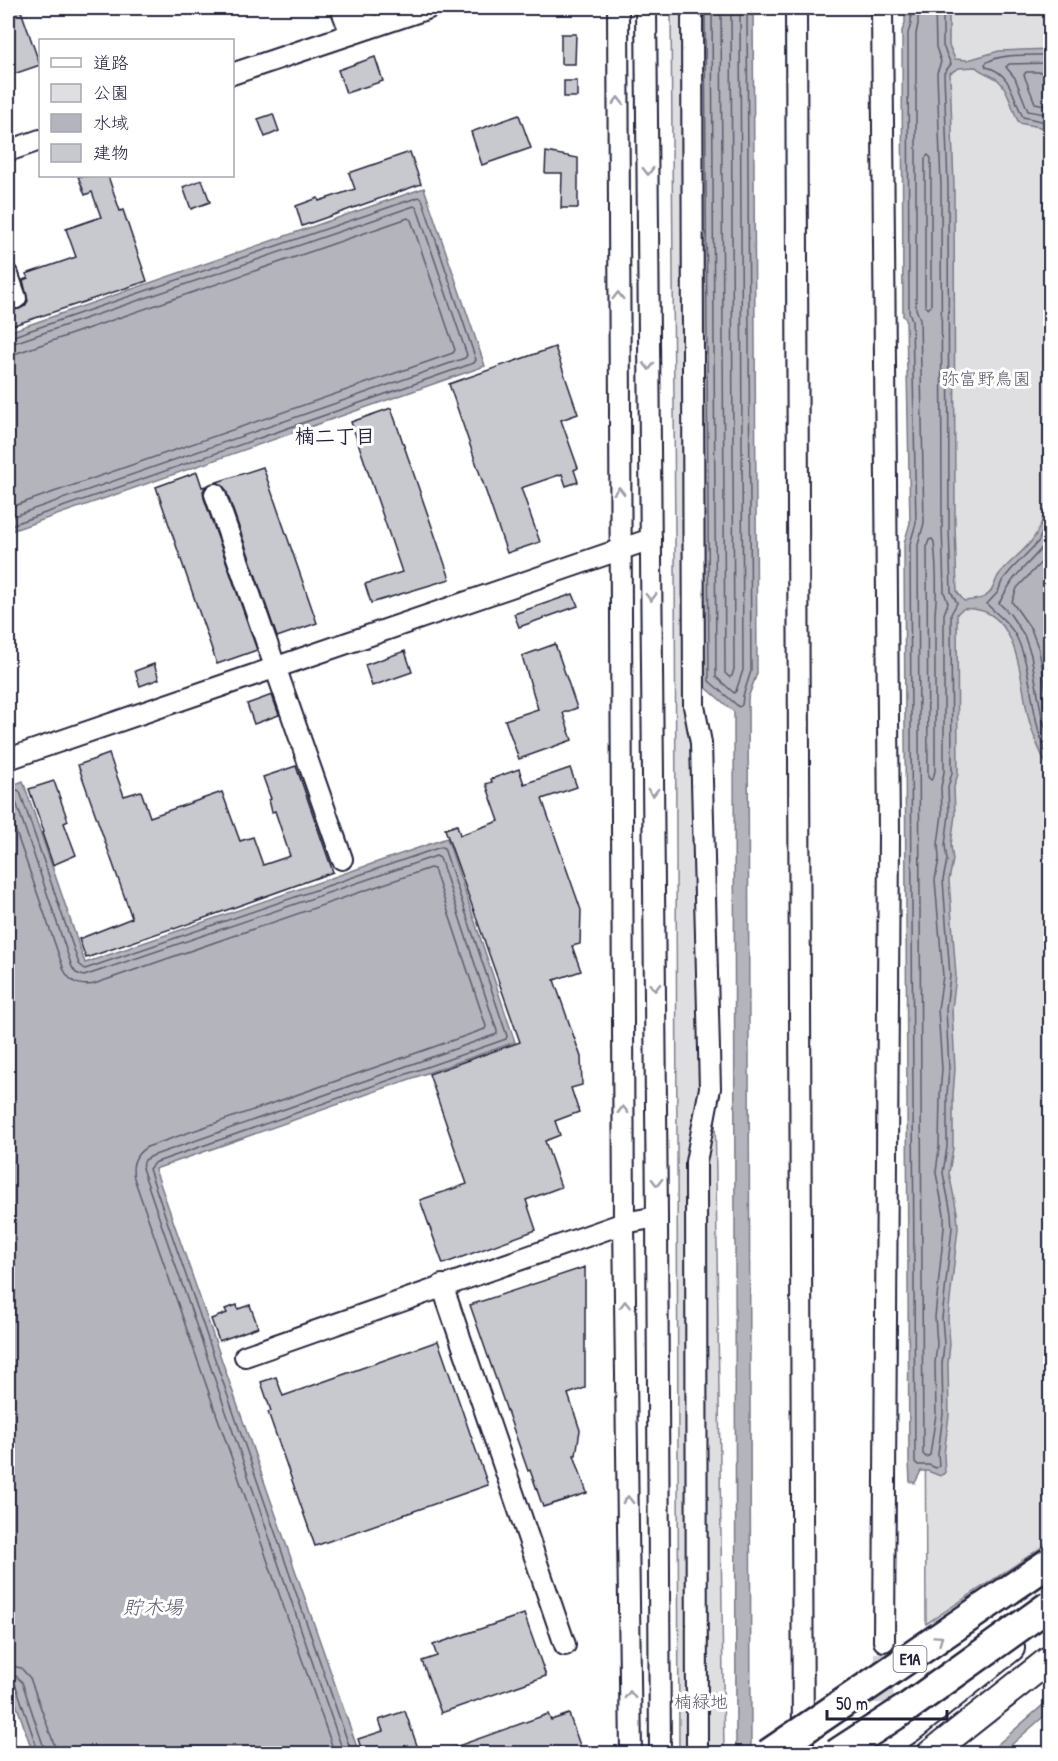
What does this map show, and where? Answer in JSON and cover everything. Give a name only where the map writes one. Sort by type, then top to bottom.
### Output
[{"type":"highway","name":"E1A","points":[[768,1754],[1050,1562]]},
{"type":"highway","name":"E1A","points":[[836,1754],[908,1707],[1050,1605]]},
{"type":"main road","points":[[873,1754],[910,1729],[1050,1617]]},
{"type":"main road","points":[[930,1754],[1050,1659]]},
{"type":"street","points":[[341,8],[359,31]]},
{"type":"street","points":[[359,31],[361,8]]},
{"type":"street","points":[[234,73],[429,8]]},
{"type":"street","points":[[618,8],[624,1223],[631,1754]]},
{"type":"street","points":[[646,8],[660,1754]]},
{"type":"street","points":[[692,8],[694,706],[701,743],[710,1088],[696,1162],[697,1754]]},
{"type":"street","points":[[796,8],[803,1754]]},
{"type":"street","points":[[882,8],[889,834],[884,1641]]},
{"type":"street","points":[[8,151],[39,140]]},
{"type":"street","points":[[8,275],[16,298]]},
{"type":"street","points":[[215,494],[342,859]]},
{"type":"street","points":[[8,759],[651,539]]},
{"type":"street","points":[[245,1356],[624,1223],[657,1217]]},
{"type":"street","points":[[442,1285],[565,1645]]},
{"type":"green space","name":"楠緑地","points":[[671,8],[696,8],[702,697],[710,745],[724,1754],[679,1753]]},
{"type":"green space","name":"弥富野鳥園","points":[[920,8],[1050,8],[1050,1542],[926,1624]]},
{"type":"water","points":[[699,8],[753,8],[757,673],[748,698],[751,1754],[736,1753],[734,712],[703,685]]},
{"type":"water","points":[[905,8],[949,8],[949,45],[955,59],[968,60],[999,51],[1050,49],[1050,129],[1019,123],[1003,86],[997,79],[976,67],[959,68],[950,73],[954,186],[957,592],[964,601],[989,594],[998,576],[1025,549],[1036,534],[1044,516],[1050,491],[1050,771],[1031,727],[1016,653],[1009,637],[1001,623],[989,614],[973,609],[962,610],[957,614],[958,774],[954,787],[955,815],[951,845],[953,860],[949,880],[956,976],[952,1009],[955,1069],[953,1148],[949,1173],[958,1228],[948,1318],[949,1415],[944,1455],[945,1473],[940,1476],[921,1471],[915,1483],[910,1482],[909,1462],[904,543],[910,523],[906,319],[903,316],[902,31],[905,23]]},
{"type":"water","points":[[424,188],[485,366],[8,532],[8,332]]},
{"type":"water","name":"貯木場","points":[[23,781],[85,963],[447,838],[515,1042],[155,1169],[359,1753],[33,1753],[8,1680],[8,787]]},
{"type":"water","points":[[1050,1699],[1050,1711],[1002,1753],[990,1753],[990,1751]]},
{"type":"building","points":[[8,8],[20,8],[39,65],[8,76]]},
{"type":"building","points":[[561,34],[576,34],[575,64],[561,64]]},
{"type":"building","points":[[375,57],[383,81],[346,93],[338,70]]},
{"type":"building","points":[[564,81],[577,81],[577,97],[564,97]]},
{"type":"building","points":[[273,114],[279,131],[265,137],[258,119]]},
{"type":"building","points":[[519,115],[531,148],[482,165],[471,132]]},
{"type":"building","points":[[410,152],[421,184],[302,226],[296,206],[355,189],[349,173]]},
{"type":"building","points":[[546,152],[578,158],[578,208],[561,208],[562,173],[545,173]]},
{"type":"building","points":[[78,177],[108,177],[120,211],[123,210],[147,281],[8,327],[8,306],[13,310],[19,309],[28,301],[23,280],[28,278],[26,274],[76,257],[66,229],[101,217],[92,192],[85,195]]},
{"type":"building","points":[[202,180],[210,202],[191,209],[183,187]]},
{"type":"building","points":[[555,347],[578,414],[561,420],[578,468],[574,470],[578,482],[566,486],[562,474],[521,488],[540,542],[507,553],[449,384]]},
{"type":"building","points":[[391,408],[450,579],[371,603],[365,584],[402,572],[351,422]]},
{"type":"building","points":[[263,467],[317,623],[277,637],[226,490],[217,482]]},
{"type":"building","points":[[197,472],[202,487],[206,486],[203,491],[204,498],[257,650],[217,664],[156,487]]},
{"type":"building","points":[[573,594],[578,606],[519,627],[514,614]]},
{"type":"building","points":[[555,644],[577,708],[563,713],[572,740],[519,759],[505,720],[538,709],[522,656]]},
{"type":"building","points":[[405,651],[412,672],[372,686],[365,665]]},
{"type":"building","points":[[154,664],[159,679],[140,686],[135,671]]},
{"type":"building","points":[[272,695],[279,715],[254,724],[247,704]]},
{"type":"building","points":[[109,754],[124,796],[141,791],[150,817],[222,792],[240,841],[253,837],[263,865],[290,856],[275,811],[272,812],[269,800],[271,799],[263,777],[296,766],[333,872],[86,958],[79,939],[132,918],[78,765]]},
{"type":"building","points":[[570,768],[577,787],[542,799],[581,910],[580,944],[572,946],[581,971],[554,980],[581,1057],[582,1085],[571,1088],[579,1112],[555,1121],[560,1135],[545,1141],[561,1187],[526,1200],[536,1230],[443,1264],[420,1200],[467,1184],[429,1074],[520,1042],[445,829],[457,825],[460,835],[499,821],[486,784],[492,782],[491,779],[519,769],[524,784]]},
{"type":"building","points":[[54,781],[68,821],[64,823],[76,855],[53,865],[29,789]]},
{"type":"building","points":[[585,1267],[585,1388],[568,1394],[580,1430],[576,1455],[574,1455],[587,1493],[543,1507],[530,1470],[528,1471],[470,1305]]},
{"type":"building","points":[[237,1305],[238,1309],[250,1305],[258,1327],[219,1341],[211,1319],[227,1313],[225,1309]]},
{"type":"building","points":[[438,1341],[488,1485],[315,1546],[268,1412],[271,1411],[261,1382],[276,1377],[283,1396]]},
{"type":"building","points":[[524,1614],[546,1676],[441,1713],[422,1661],[437,1656],[433,1645]]},
{"type":"building","points":[[405,1711],[420,1754],[363,1754],[358,1739],[383,1731],[379,1720]]},
{"type":"building","points":[[548,1714],[551,1720],[569,1714],[583,1754],[441,1754],[441,1752]]},
{"type":"tunnel","points":[[883,1733],[884,1641]]},
{"type":"district","name":"楠二丁目","points":[[335,436]]}]
